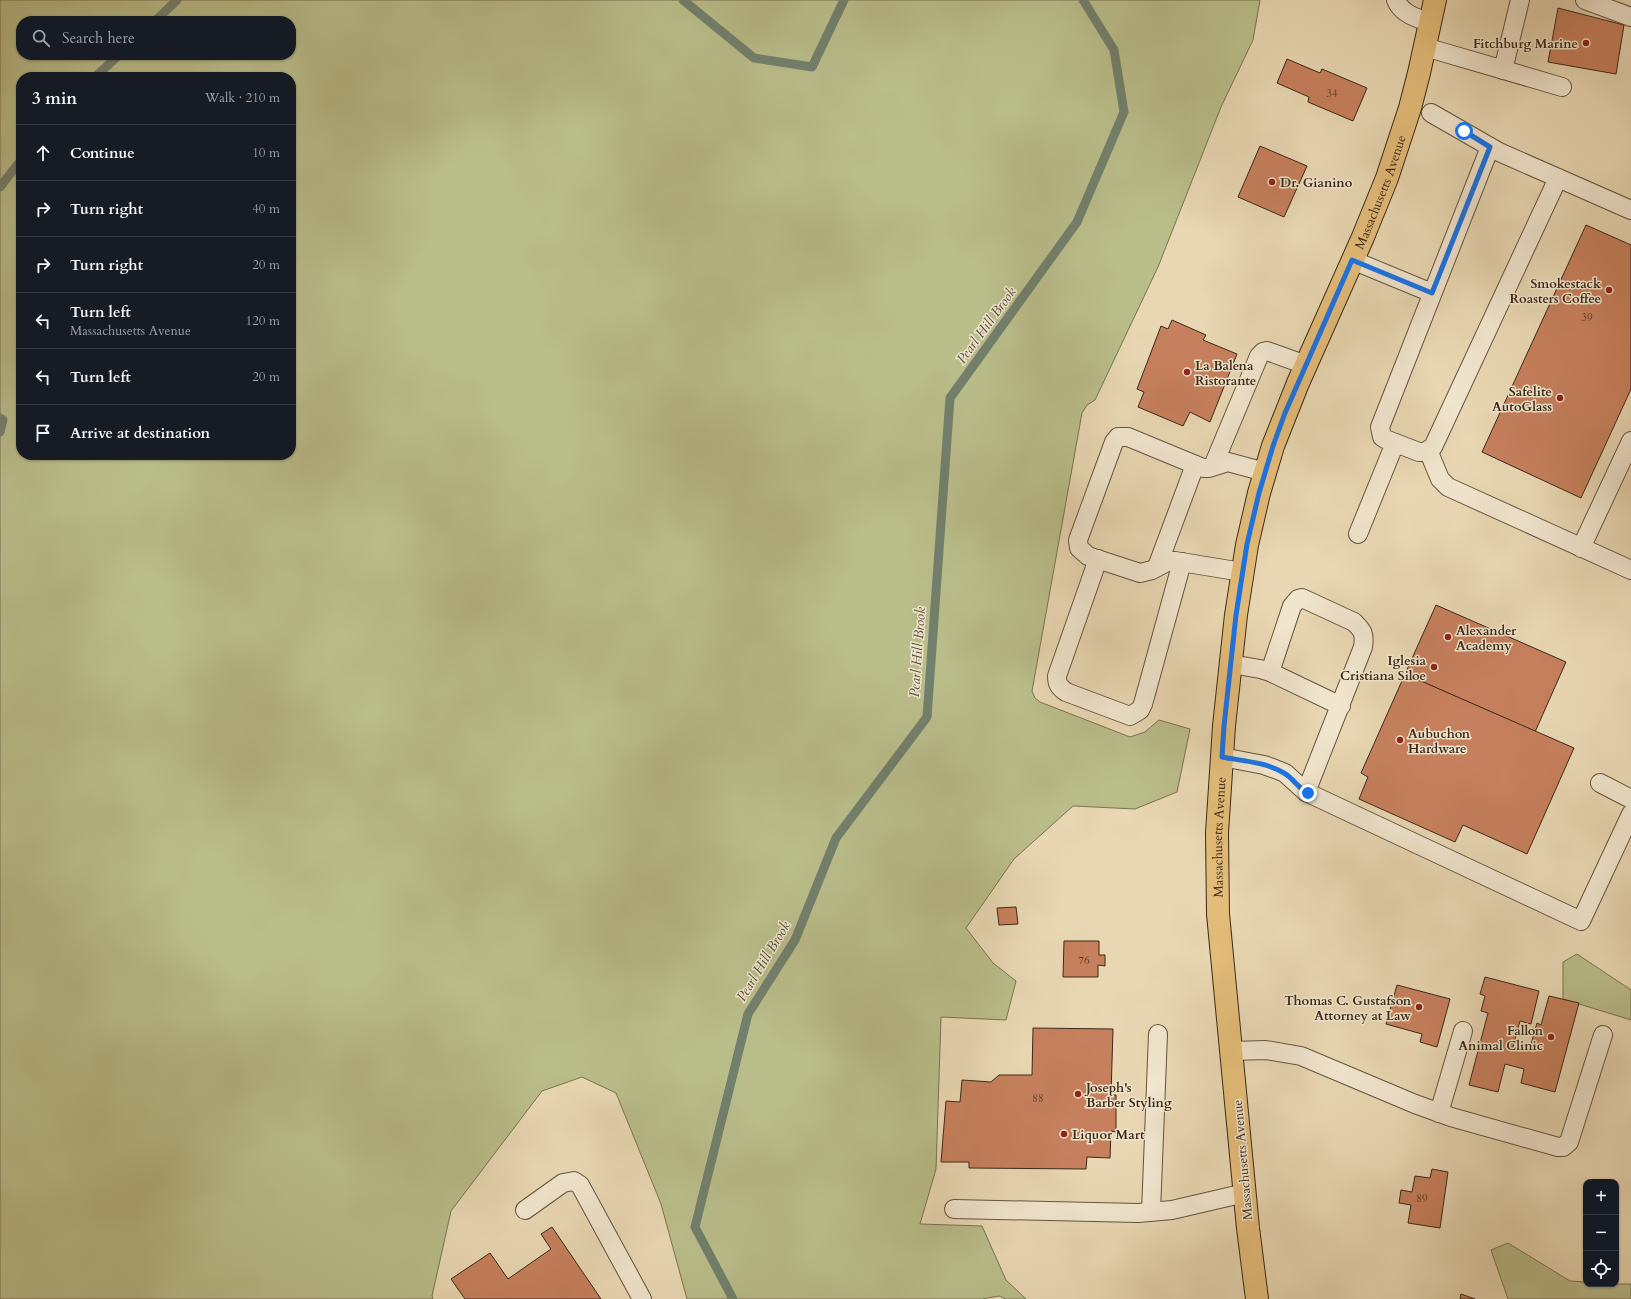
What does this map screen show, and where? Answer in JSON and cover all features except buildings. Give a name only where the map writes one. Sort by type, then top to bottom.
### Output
[{"type":"main road","name":"Massachusetts Avenue","points":[[1256,1299],[1218,914],[1217,833],[1222,757],[1236,615],[1247,544],[1265,472],[1280,426],[1387,178],[1410,108],[1435,0]]},
{"type":"lane","points":[[1396,0],[1404,11],[1430,23]]},
{"type":"lane","points":[[1503,70],[1520,0]]},
{"type":"lane","points":[[1585,0],[1631,17]]},
{"type":"lane","points":[[1425,47],[1562,87]]},
{"type":"lane","points":[[1430,113],[1490,147],[1631,210]]},
{"type":"lane","points":[[1490,147],[1380,427],[1382,437],[1395,443],[1419,452],[1425,452],[1435,443],[1558,178]]},
{"type":"lane","points":[[1352,260],[1432,293]]},
{"type":"lane","points":[[1157,567],[1204,466],[1255,362],[1262,352],[1270,352],[1306,365]]},
{"type":"lane","points":[[1242,572],[1169,561],[1152,570],[1140,573],[1088,556],[1079,548],[1078,540],[1114,442],[1118,437],[1128,437],[1204,466],[1233,462],[1265,472]]},
{"type":"lane","points":[[1581,548],[1631,441]]},
{"type":"lane","points":[[1358,534],[1395,443]]},
{"type":"lane","points":[[1428,450],[1440,479],[1448,487],[1631,570]]},
{"type":"lane","points":[[1098,559],[1057,676],[1057,683],[1060,688],[1066,692],[1130,716],[1140,710],[1182,562]]},
{"type":"lane","points":[[1270,672],[1292,606],[1298,599],[1302,598],[1354,622],[1360,628],[1364,636],[1363,647],[1306,792]]},
{"type":"lane","points":[[1231,664],[1270,672],[1341,706]]},
{"type":"lane","points":[[1222,757],[1264,765],[1285,773],[1306,792],[1582,921],[1631,814]]},
{"type":"lane","points":[[1600,783],[1631,799]]},
{"type":"lane","points":[[1438,1113],[1463,1031]]},
{"type":"lane","points":[[1151,1212],[1158,1034]]},
{"type":"lane","points":[[1231,1051],[1266,1050],[1301,1056],[1438,1113],[1508,1134],[1562,1147],[1569,1142],[1604,1035]]},
{"type":"lane","points":[[525,1210],[563,1183],[574,1181],[580,1185],[642,1299]]},
{"type":"lane","points":[[954,1209],[1138,1213],[1178,1209],[1245,1193]]},
{"type":"green space","points":[[0,0],[1260,0],[1253,40],[1221,107],[1158,267],[1095,400],[1087,405],[1082,413],[1032,691],[1035,698],[1040,702],[1130,737],[1145,732],[1159,720],[1190,729],[1177,792],[1135,809],[1073,806],[1014,859],[966,928],[993,963],[1016,981],[1006,1020],[941,1017],[936,1169],[920,1224],[982,1226],[1006,1280],[1026,1299],[1006,1299],[999,1296],[982,1299],[687,1299],[661,1204],[616,1093],[582,1077],[542,1091],[451,1211],[432,1296],[433,1299],[0,1299]]},
{"type":"green space","points":[[1577,954],[1631,990],[1631,1020],[1563,999],[1563,962]]},
{"type":"green space","points":[[1508,1243],[1570,1281],[1583,1282],[1583,1287],[1619,1287],[1619,1284],[1631,1284],[1631,1299],[1508,1299],[1491,1250]]},
{"type":"waterway","points":[[160,16],[177,0]]},
{"type":"waterway","points":[[683,0],[754,58],[812,67],[844,0]]},
{"type":"waterway","name":"Pearl Hill Brook","points":[[733,1299],[695,1227],[748,1014],[795,940],[836,838],[927,717],[950,398],[1077,222],[1124,112],[1114,50],[1083,0]]},
{"type":"waterway","points":[[100,72],[114,60]]},
{"type":"waterway","points":[[0,187],[16,166]]},
{"type":"waterway","points":[[0,418],[3,420],[0,432]]},
{"type":"place","name":"Fitchburg Marine","points":[[1586,43]]},
{"type":"place","name":"Dr. Gianino","points":[[1272,182]]},
{"type":"place","name":"Smokestack Roasters Coffee","points":[[1609,290]]},
{"type":"place","name":"La Balena Ristorante","points":[[1187,372]]},
{"type":"place","name":"Safelite AutoGlass","points":[[1560,398]]},
{"type":"place","name":"Alexander Academy","points":[[1448,637]]},
{"type":"place","name":"Iglesia Cristiana Siloe","points":[[1434,667]]},
{"type":"place","name":"Aubuchon Hardware","points":[[1400,740]]},
{"type":"place","name":"Thomas C. Gustafson Attorney at Law","points":[[1419,1007]]},
{"type":"place","name":"Fallon Animal Clinic","points":[[1551,1037]]},
{"type":"place","name":"Joseph's Barber Styling","points":[[1078,1094]]},
{"type":"place","name":"Liquor Mart","points":[[1064,1134]]},
{"type":"route","points":[[1308,793],[1285,773],[1264,765],[1222,757],[1236,615],[1247,544],[1259,493],[1273,446],[1285,413],[1352,260],[1432,293],[1490,147],[1464,131]]}]
